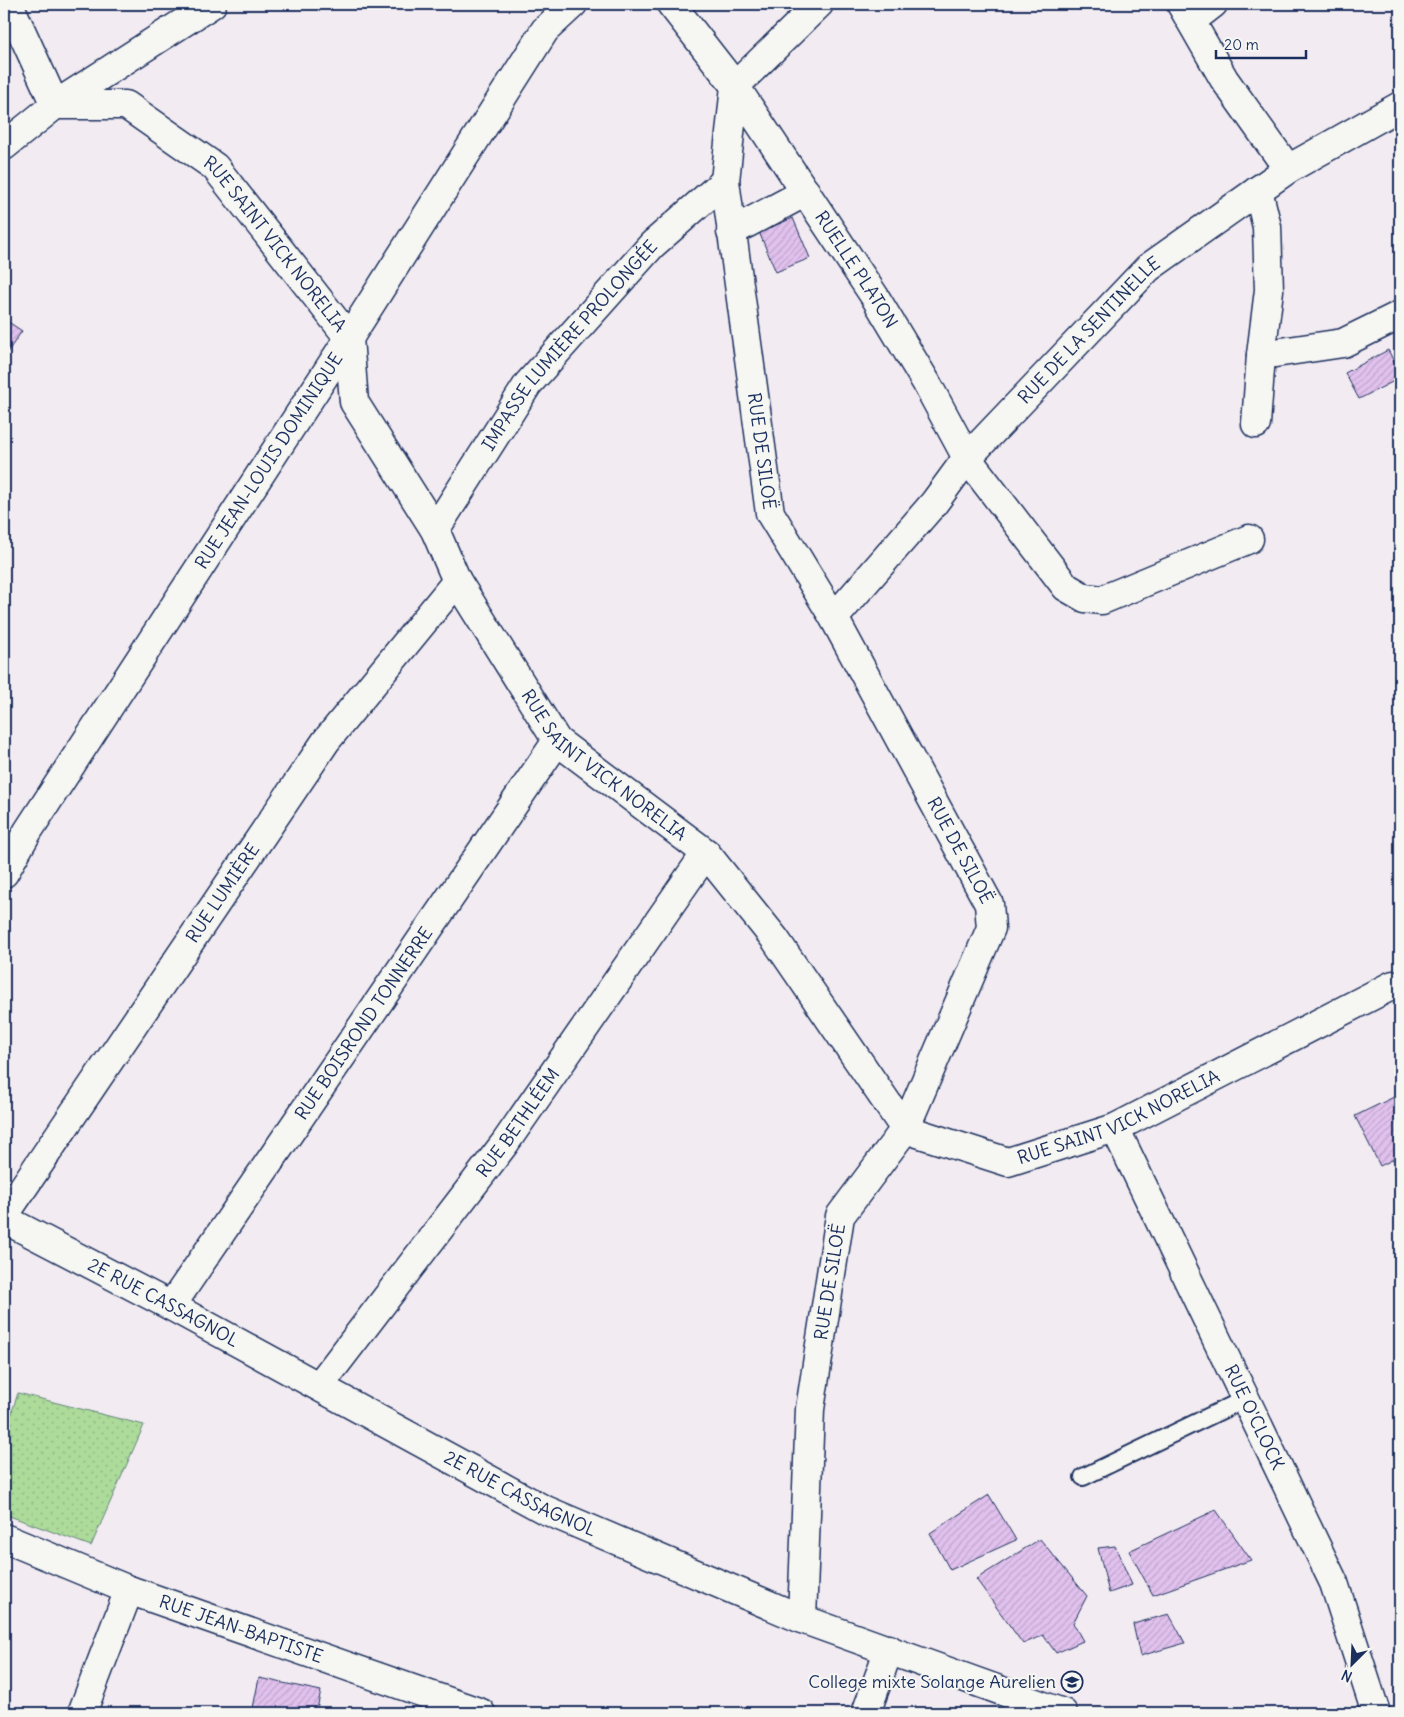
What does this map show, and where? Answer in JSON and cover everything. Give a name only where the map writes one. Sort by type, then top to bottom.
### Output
[{"type":"street","points":[[9,4],[55,105]]},
{"type":"street","points":[[4,146],[55,105],[212,4]]},
{"type":"street","name":"RUE JEAN-LOUIS DOMINIQUE","points":[[4,873],[28,831],[349,338],[544,30],[573,4]]},
{"type":"street","name":"RUELLE PLATON","points":[[671,4],[735,86],[806,192],[906,348],[967,458],[1066,587],[1085,598],[1102,600],[1249,539]]},
{"type":"street","points":[[735,86],[819,4]]},
{"type":"street","points":[[1214,4],[1186,12],[1224,79],[1288,168]]},
{"type":"street","name":"RUE DE SILOË","points":[[735,86],[724,181],[770,513],[834,618],[989,904],[992,928],[906,1129],[840,1216],[810,1409],[802,1618]]},
{"type":"street","name":"RUE SAINT VICK NORELIA","points":[[55,105],[126,105],[215,166],[349,338],[354,402],[435,530],[457,582],[558,741],[706,853],[774,939],[906,1129],[1008,1162],[1115,1128],[1393,985],[1400,987]]},
{"type":"street","name":"RUE DE LA SENTINELLE","points":[[834,618],[934,503],[967,458],[1148,268],[1288,168],[1400,106]]},
{"type":"street","name":"IMPASSE LUMIÈRE PROLONGÉE","points":[[435,530],[528,384],[652,245],[724,181]]},
{"type":"street","points":[[1256,424],[1261,355],[1269,290],[1267,227],[1258,190]]},
{"type":"street","points":[[732,232],[806,192]]},
{"type":"street","points":[[1261,355],[1343,343],[1400,316]]},
{"type":"street","name":"RUE LUMIÈRE","points":[[4,1217],[326,742],[457,582]]},
{"type":"street","name":"RUE BOISROND TONNERRE","points":[[171,1306],[558,741]]},
{"type":"street","name":"RUE BETHLÉEM","points":[[319,1386],[505,1143],[706,853]]},
{"type":"street","name":"RUE O'CLOCK","points":[[1115,1128],[1334,1583],[1376,1713]]},
{"type":"street","name":"2E RUE CASSAGNOL","points":[[4,1217],[543,1509],[802,1618],[889,1648],[1063,1713]]},
{"type":"street","name":"RUE JEAN-BAPTISTE","points":[[4,1538],[129,1590],[481,1713]]},
{"type":"street","points":[[82,1713],[129,1590]]},
{"type":"street","points":[[866,1713],[889,1648]]},
{"type":"lane","points":[[1084,1477],[1245,1399]]},
{"type":"green space","points":[[18,1393],[144,1425],[91,1546],[4,1514],[4,1436]]},
{"type":"building","points":[[793,218],[810,258],[776,272],[759,232]]},
{"type":"building","points":[[4,319],[22,331],[4,357]]},
{"type":"building","points":[[1388,350],[1400,373],[1400,378],[1359,399],[1345,373]]},
{"type":"building","points":[[1400,1094],[1400,1156],[1380,1166],[1355,1116]]},
{"type":"building","points":[[989,1495],[1016,1540],[950,1570],[930,1533]]},
{"type":"building","points":[[1216,1510],[1251,1560],[1153,1595],[1129,1551]]},
{"type":"building","points":[[1040,1539],[1087,1596],[1073,1623],[1083,1641],[1056,1653],[1043,1635],[1023,1644],[976,1579]]},
{"type":"building","points":[[1115,1546],[1132,1585],[1109,1593],[1098,1548]]},
{"type":"building","points":[[1169,1614],[1185,1643],[1140,1656],[1133,1624]]},
{"type":"building","points":[[259,1678],[321,1691],[316,1713],[252,1713]]},
{"type":"place","name":"College mixte Solange Aurelien","points":[[1072,1682]]}]
